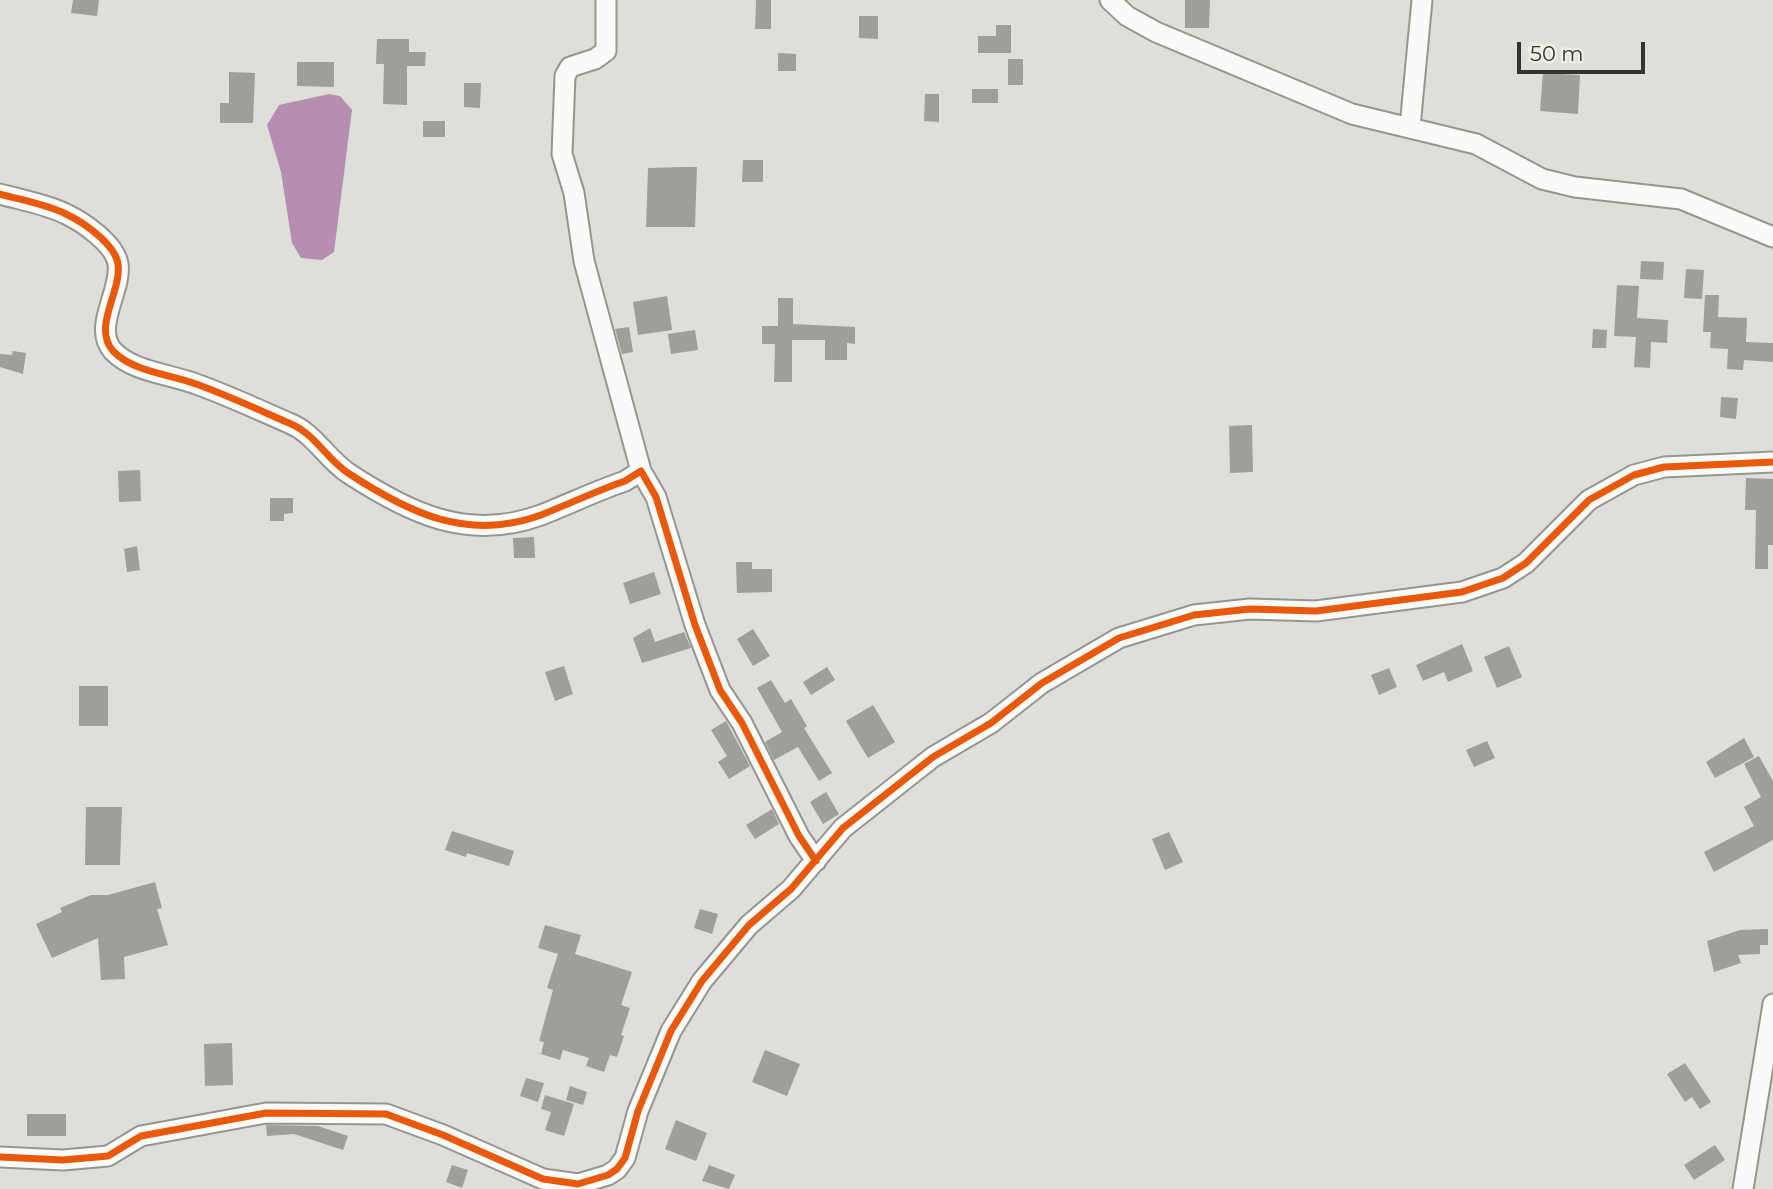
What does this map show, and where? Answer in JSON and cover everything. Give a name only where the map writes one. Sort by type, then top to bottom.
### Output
[{"type":"street","points":[[606,0],[606,51],[595,59],[570,67],[565,76],[562,154],[574,192],[584,261],[641,471],[656,497],[695,625],[720,690],[742,723],[799,836],[816,861]]},
{"type":"street","points":[[1110,0],[1127,16],[1156,32],[1352,114],[1476,144],[1542,179],[1575,187],[1681,199],[1773,237]]},
{"type":"street","points":[[1410,127],[1422,0]]},
{"type":"street","points":[[0,194],[66,214],[110,247],[118,265],[106,337],[112,349],[121,357],[136,366],[197,384],[306,432],[332,462],[380,494],[431,519],[463,524],[513,523],[625,481],[641,471]]},
{"type":"street","points":[[0,1157],[62,1160],[108,1156],[141,1136],[266,1113],[386,1114],[443,1135],[543,1179],[578,1184],[608,1175],[625,1158],[638,1111],[671,1031],[702,981],[749,925],[791,889],[843,828],[933,757],[991,723],[1042,683],[1119,638],[1194,615],[1250,609],[1316,611],[1462,592],[1503,578],[1526,562],[1589,500],[1634,475],[1664,467],[1773,462]]},
{"type":"street","points":[[1743,1189],[1773,1004]]},
{"type":"shaded area","points":[[329,94],[340,96],[352,110],[334,252],[322,260],[301,258],[292,243],[281,172],[267,125],[279,105]]},
{"type":"building","points":[[73,0],[99,0],[97,16],[71,13]]},
{"type":"building","points":[[756,0],[771,0],[771,29],[755,29]]},
{"type":"building","points":[[1185,0],[1210,0],[1209,28],[1185,28]]},
{"type":"building","points":[[859,16],[878,16],[878,39],[859,38]]},
{"type":"building","points":[[996,25],[1011,25],[1011,53],[978,53],[978,36],[996,36]]},
{"type":"building","points":[[377,39],[409,39],[409,52],[426,52],[425,66],[407,66],[407,105],[383,104],[384,64],[376,64]]},
{"type":"building","points":[[778,53],[796,54],[796,71],[778,71]]},
{"type":"building","points":[[1008,59],[1023,59],[1023,85],[1008,85]]},
{"type":"building","points":[[297,62],[334,62],[334,87],[297,86]]},
{"type":"building","points":[[229,72],[255,73],[253,123],[220,123],[220,103],[229,103]]},
{"type":"building","points":[[1543,73],[1580,75],[1578,114],[1540,111]]},
{"type":"building","points":[[464,83],[481,83],[480,108],[464,107]]},
{"type":"building","points":[[972,89],[998,89],[998,103],[972,103]]},
{"type":"building","points":[[925,94],[939,94],[939,122],[924,121]]},
{"type":"building","points":[[423,121],[445,121],[445,137],[423,137]]},
{"type":"building","points":[[743,160],[763,160],[763,182],[742,182]]},
{"type":"building","points":[[697,167],[695,227],[646,227],[648,168]]},
{"type":"building","points":[[1641,261],[1664,262],[1663,280],[1640,279]]},
{"type":"building","points":[[1686,269],[1704,270],[1702,299],[1684,298]]},
{"type":"building","points":[[1617,285],[1639,286],[1637,318],[1668,320],[1667,343],[1651,342],[1650,368],[1634,367],[1636,337],[1614,336]]},
{"type":"building","points":[[1705,295],[1719,295],[1718,317],[1747,318],[1746,342],[1773,343],[1773,362],[1744,360],[1743,370],[1727,369],[1728,349],[1710,348],[1711,332],[1703,332]]},
{"type":"building","points":[[667,296],[672,330],[638,335],[633,302]]},
{"type":"building","points":[[778,298],[793,298],[793,324],[855,327],[855,344],[847,343],[847,360],[825,360],[825,340],[792,340],[792,382],[774,382],[775,344],[762,344],[762,326],[778,326]]},
{"type":"building","points":[[629,327],[633,352],[622,354],[615,329]]},
{"type":"building","points":[[1593,329],[1607,330],[1606,348],[1592,348]]},
{"type":"building","points":[[695,330],[698,350],[671,354],[668,334]]},
{"type":"building","points":[[13,351],[26,353],[23,374],[0,367],[0,354],[12,355]]},
{"type":"building","points":[[1721,397],[1738,398],[1736,419],[1720,417]]},
{"type":"building","points":[[1252,425],[1253,472],[1230,473],[1229,426]]},
{"type":"building","points":[[140,470],[141,501],[119,502],[118,471]]},
{"type":"building","points":[[1746,478],[1773,479],[1773,545],[1768,545],[1768,569],[1755,569],[1756,510],[1745,510]]},
{"type":"building","points":[[270,498],[293,498],[293,513],[284,514],[284,521],[270,521]]},
{"type":"building","points":[[534,537],[535,558],[514,558],[513,538]]},
{"type":"building","points":[[137,546],[140,570],[127,572],[124,549]]},
{"type":"building","points":[[736,562],[752,562],[752,569],[772,569],[772,592],[737,593]]},
{"type":"building","points":[[654,572],[661,594],[630,604],[623,583]]},
{"type":"building","points":[[650,628],[655,642],[684,632],[691,648],[642,663],[633,638]]},
{"type":"building","points":[[753,629],[770,656],[753,666],[737,639]]},
{"type":"building","points":[[1462,644],[1473,671],[1448,682],[1444,672],[1423,681],[1416,665]]},
{"type":"building","points":[[1509,646],[1522,677],[1497,688],[1484,657]]},
{"type":"building","points":[[564,666],[573,694],[555,701],[545,672]]},
{"type":"building","points":[[827,667],[835,680],[811,695],[803,682]]},
{"type":"building","points":[[1389,668],[1397,687],[1379,695],[1371,675]]},
{"type":"building","points":[[771,680],[785,703],[791,699],[807,726],[804,728],[832,773],[819,781],[798,747],[774,760],[765,742],[782,732],[757,688]]},
{"type":"building","points":[[79,686],[108,686],[108,726],[79,726]]},
{"type":"building","points":[[873,705],[895,742],[868,758],[846,721]]},
{"type":"building","points":[[726,721],[750,766],[729,779],[718,762],[727,756],[711,730]]},
{"type":"building","points":[[1744,738],[1754,757],[1715,778],[1706,762]]},
{"type":"building","points":[[1487,741],[1495,758],[1474,767],[1466,750]]},
{"type":"building","points":[[1759,756],[1773,781],[1773,840],[1714,872],[1704,852],[1754,826],[1744,807],[1761,797],[1744,764]]},
{"type":"building","points":[[826,792],[839,814],[823,824],[810,802]]},
{"type":"building","points":[[86,807],[122,807],[120,865],[85,865]]},
{"type":"building","points":[[772,809],[779,824],[755,839],[746,825]]},
{"type":"building","points":[[452,831],[514,851],[509,866],[467,853],[466,857],[445,850]]},
{"type":"building","points":[[1169,832],[1183,862],[1165,870],[1152,839]]},
{"type":"building","points":[[155,882],[162,908],[157,909],[168,945],[124,957],[125,979],[101,980],[98,938],[52,958],[36,924],[62,912],[60,908],[91,895],[108,895]]},
{"type":"building","points":[[700,909],[718,914],[712,934],[694,928]]},
{"type":"building","points":[[545,925],[581,935],[575,954],[632,972],[621,1005],[630,1008],[621,1035],[624,1036],[617,1057],[610,1055],[604,1072],[586,1066],[589,1058],[563,1050],[560,1060],[541,1054],[544,1042],[539,1041],[553,990],[547,988],[558,954],[538,948]]},
{"type":"building","points":[[1768,929],[1768,945],[1760,945],[1760,954],[1738,955],[1741,963],[1714,972],[1707,941],[1740,930]]},
{"type":"building","points":[[232,1043],[233,1085],[205,1086],[204,1044]]},
{"type":"building","points":[[765,1050],[800,1064],[787,1096],[752,1082]]},
{"type":"building","points":[[1685,1063],[1711,1102],[1700,1109],[1692,1097],[1685,1102],[1667,1074]]},
{"type":"building","points":[[526,1078],[544,1083],[538,1102],[520,1096]]},
{"type":"building","points":[[570,1086],[587,1092],[583,1105],[566,1100]]},
{"type":"building","points":[[545,1095],[574,1104],[564,1136],[545,1130],[551,1112],[541,1109]]},
{"type":"building","points":[[27,1114],[66,1114],[66,1136],[27,1136]]},
{"type":"building","points":[[676,1120],[707,1133],[696,1161],[665,1149]]},
{"type":"building","points":[[266,1125],[318,1126],[348,1136],[343,1150],[294,1134],[267,1136]]},
{"type":"building","points":[[1715,1145],[1725,1160],[1694,1180],[1684,1165]]},
{"type":"building","points":[[452,1165],[468,1170],[462,1188],[446,1182]]},
{"type":"building","points":[[709,1165],[735,1175],[729,1189],[702,1181]]},
{"type":"cycle path","points":[[0,194],[66,214],[89,228],[111,249],[116,256],[118,275],[105,331],[107,341],[121,358],[141,368],[219,393],[298,427],[348,473],[417,511],[464,524],[514,523],[625,481],[641,471],[656,497],[695,625],[720,690],[742,723],[799,836],[816,861]]},
{"type":"cycle path","points":[[0,1157],[63,1160],[108,1156],[141,1136],[266,1113],[386,1114],[443,1135],[543,1179],[578,1184],[608,1175],[617,1169],[625,1158],[638,1111],[671,1031],[702,981],[749,925],[791,889],[843,828],[933,757],[991,723],[1042,683],[1119,638],[1194,615],[1250,609],[1316,611],[1462,592],[1503,578],[1526,563],[1589,500],[1634,475],[1664,467],[1773,462]]}]
